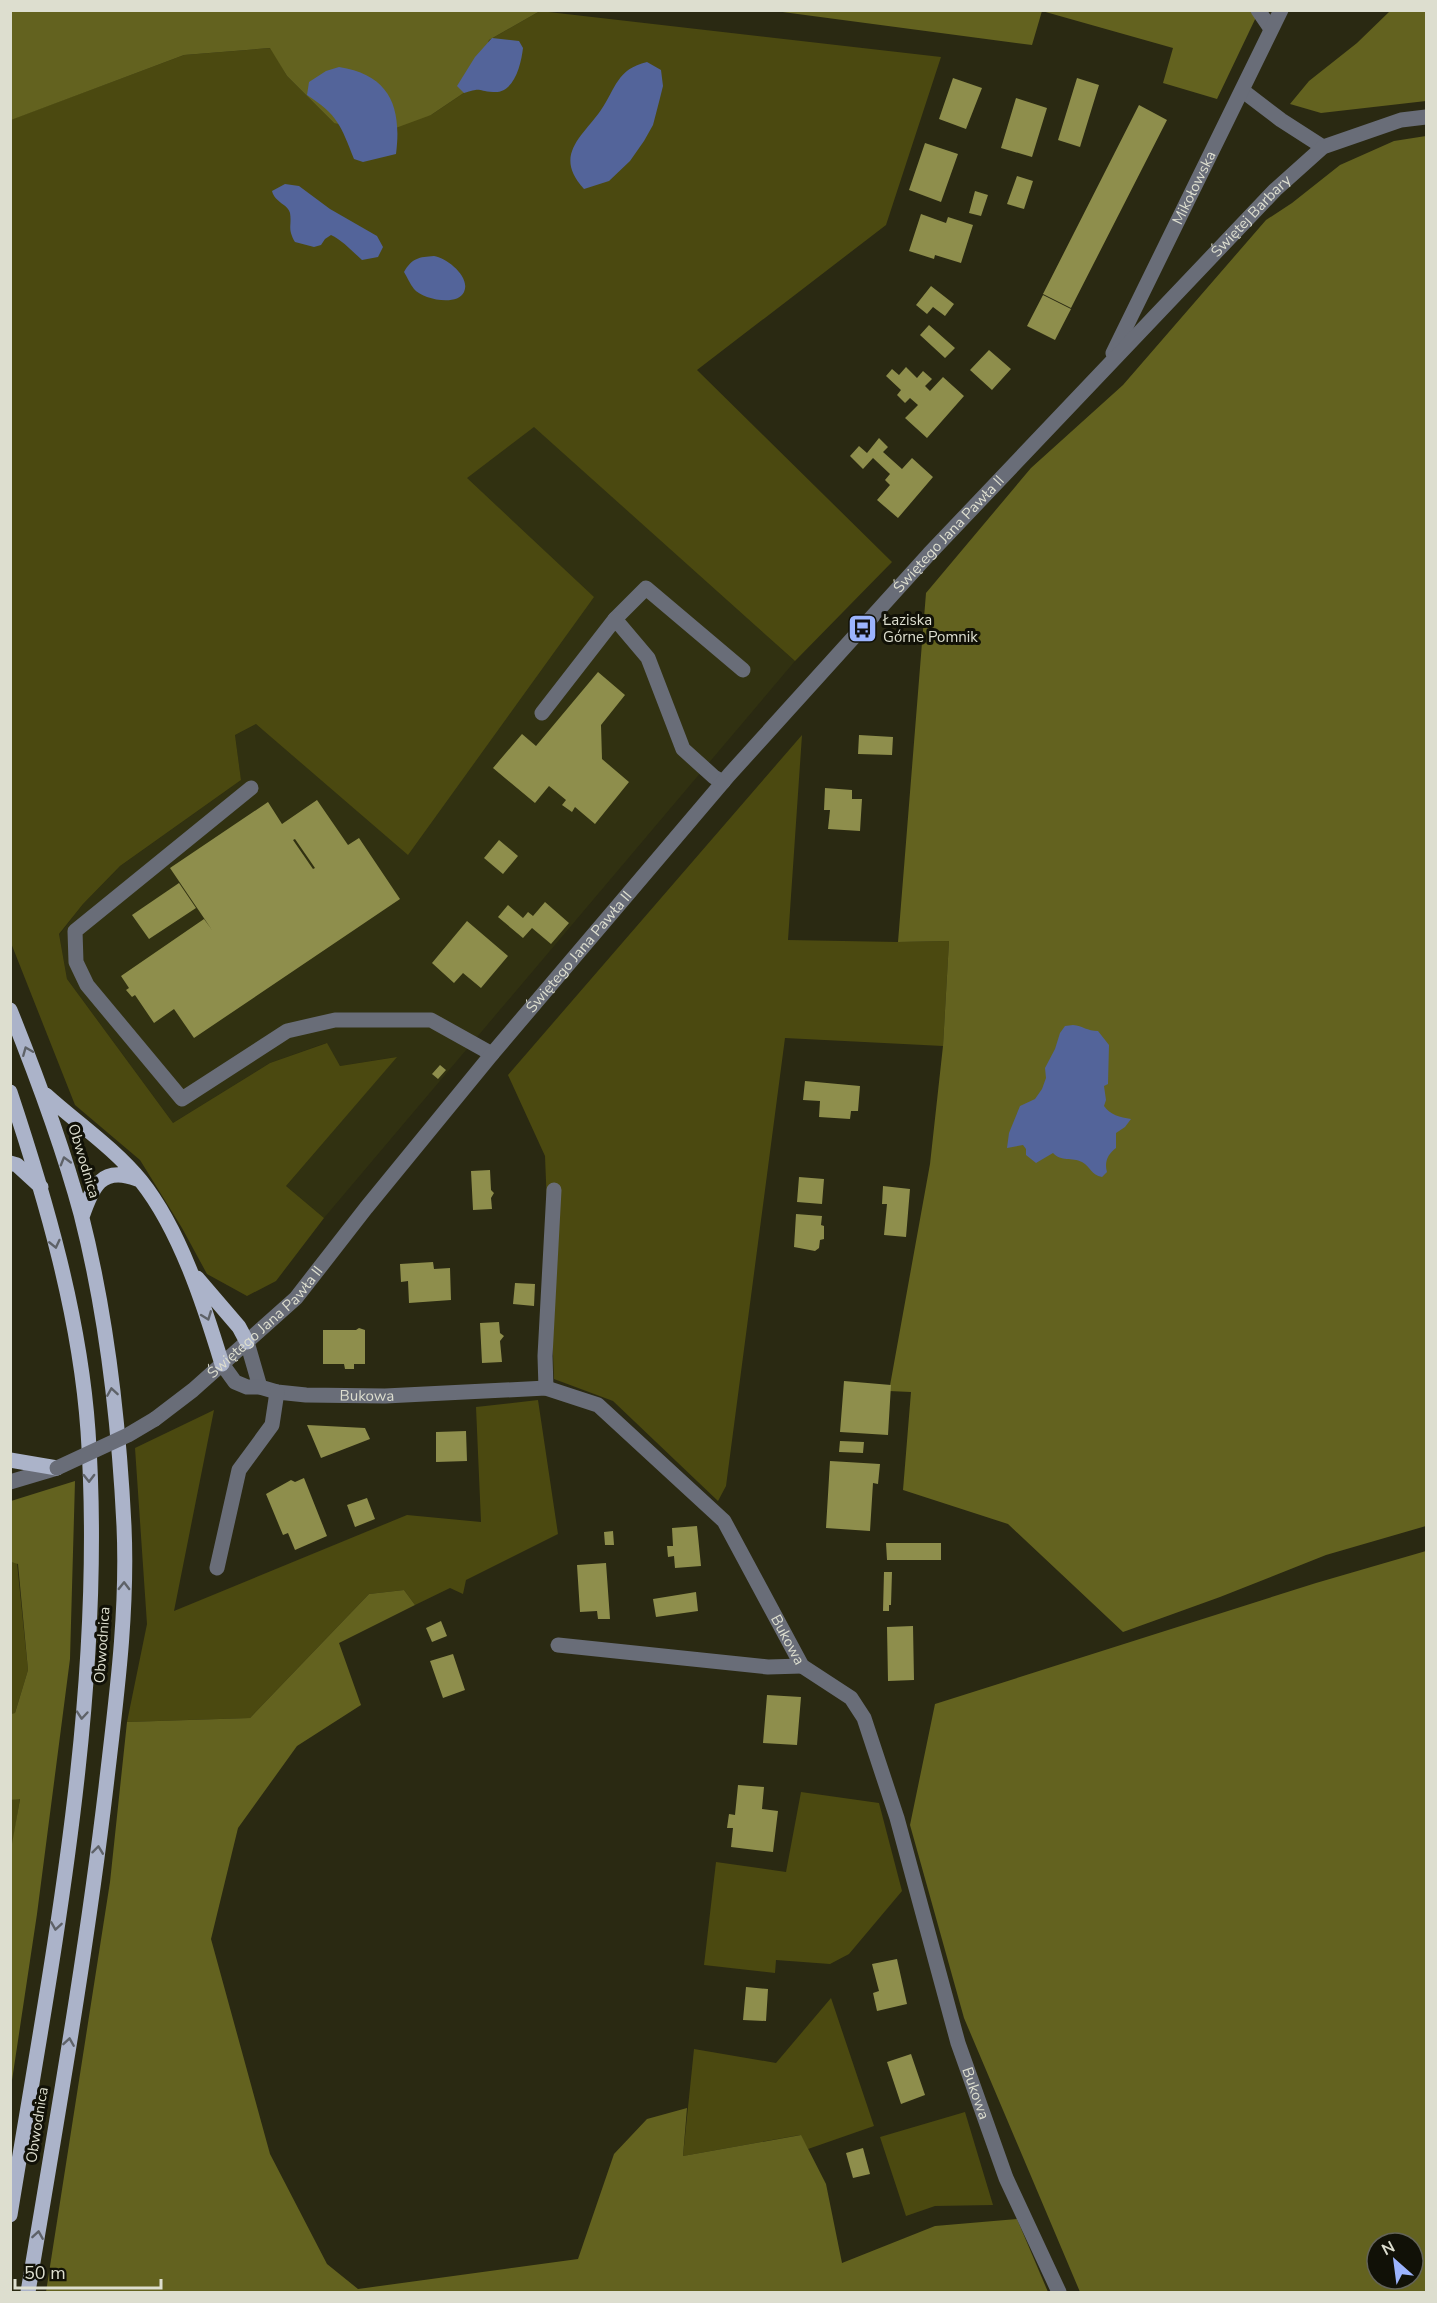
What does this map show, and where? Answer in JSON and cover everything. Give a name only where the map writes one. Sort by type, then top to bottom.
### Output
[{"type":"main road","name":"Obwodnica","points":[[10,1010],[44,1093],[82,1217],[99,1304],[114,1405],[124,1527],[122,1644],[92,1898],[28,2292]]},
{"type":"main road","name":"Obwodnica","points":[[10,1092],[42,1187],[67,1295],[82,1383],[88,1431],[89,1626],[63,1888],[10,2215]]},
{"type":"main road","points":[[44,1093],[110,1150],[140,1180],[158,1205],[188,1268],[209,1321],[222,1364]]},
{"type":"main road","points":[[10,1163],[17,1165],[42,1187]]},
{"type":"main road","points":[[82,1217],[92,1190],[103,1179],[123,1174],[140,1180]]},
{"type":"main road","points":[[188,1268],[239,1327],[248,1342]]},
{"type":"main road","points":[[10,1460],[57,1468]]},
{"type":"street","points":[[1258,10],[1271,29]]},
{"type":"street","name":"Mikołowska","points":[[1108,364],[1281,10]]},
{"type":"street","points":[[1243,91],[1281,120],[1323,147]]},
{"type":"street","name":"Świętej Barbary","points":[[1108,364],[1275,190],[1323,147],[1401,120],[1426,117]]},
{"type":"street","name":"Świętego Jana Pawła II","points":[[10,1482],[57,1468],[128,1435],[155,1419],[193,1390],[296,1298],[492,1054],[723,782],[929,554],[1108,364]]},
{"type":"street","points":[[542,713],[615,619],[646,588],[743,670]]},
{"type":"street","points":[[615,619],[648,658],[683,749],[714,777],[723,782]]},
{"type":"street","points":[[251,788],[75,931],[75,962],[87,985],[182,1099],[287,1031],[335,1020],[430,1020],[492,1054]]},
{"type":"street","points":[[546,1388],[545,1356],[554,1190]]},
{"type":"street","points":[[248,1342],[260,1387]]},
{"type":"street","name":"Bukowa","points":[[222,1364],[235,1382],[247,1387],[306,1395],[385,1396],[546,1388],[598,1405],[724,1521],[801,1666],[851,1698],[864,1718],[897,1818],[958,2043],[1006,2178],[1059,2292]]},
{"type":"street","points":[[217,1568],[240,1470],[272,1425],[277,1392]]},
{"type":"street","points":[[558,1645],[768,1667],[801,1666]]},
{"type":"shaded area","points":[[11,11],[540,11],[489,40],[477,84],[431,115],[382,133],[334,123],[287,76],[270,48],[184,55],[11,120]]},
{"type":"shaded area","points":[[540,11],[941,57],[886,225],[697,370],[892,562],[795,661],[534,427],[467,478],[594,597],[408,855],[256,724],[235,735],[241,780],[120,866],[83,904],[59,934],[67,979],[173,1123],[270,1063],[327,1043],[340,1066],[397,1057],[286,1186],[324,1218],[276,1281],[247,1296],[207,1274],[140,1160],[75,1105],[11,943],[10,120],[184,55],[271,48],[287,76],[334,123],[431,115],[477,84],[489,40]]},
{"type":"shaded area","points":[[775,11],[1042,11],[1032,45]]},
{"type":"shaded area","points":[[1042,11],[1259,11],[1217,99],[1163,83],[1173,48]]},
{"type":"shaded area","points":[[1390,11],[1426,11],[1426,101],[1321,113],[1290,104],[1309,81],[1357,43]]},
{"type":"shaded area","points":[[1426,136],[1426,1526],[1326,1555],[1123,1632],[1008,1524],[903,1490],[911,1392],[889,1391],[930,1164],[943,1046],[949,941],[898,942],[926,593],[1031,468],[1123,385],[1266,220],[1292,203],[1340,165],[1394,141]]},
{"type":"shaded area","points":[[534,426],[795,661],[324,1218],[286,1186],[396,1057],[340,1066],[326,1043],[270,1063],[173,1123],[67,979],[59,935],[83,904],[120,866],[241,780],[235,735],[256,724],[265,731],[467,477]]},
{"type":"shaded area","points":[[802,735],[788,940],[949,941],[943,1046],[785,1038],[726,1486],[718,1501],[613,1401],[554,1379],[545,1156],[508,1075]]},
{"type":"shaded area","points":[[538,1400],[558,1534],[466,1580],[463,1594],[450,1588],[415,1605],[404,1590],[369,1594],[250,1718],[127,1722],[147,1624],[135,1448],[214,1410],[174,1611],[407,1515],[481,1522],[476,1407]]},
{"type":"shaded area","points":[[75,1481],[70,1659],[37,1914],[11,2087],[10,1855],[20,1799],[11,1800],[10,1714],[15,1713],[28,1670],[18,1564],[11,1562],[11,1501]]},
{"type":"shaded area","points":[[1426,1551],[1426,2292],[1080,2292],[964,2018],[910,1825],[935,1704],[1316,1583]]},
{"type":"shaded area","points":[[11,1562],[17,1563],[28,1670],[15,1713],[11,1714]]},
{"type":"shaded area","points":[[404,1590],[415,1605],[339,1643],[361,1705],[297,1746],[238,1828],[211,1939],[270,2154],[327,2264],[358,2289],[578,2259],[614,2154],[647,2119],[687,2108],[683,2156],[801,2135],[826,2184],[842,2263],[935,2226],[1017,2219],[1048,2292],[46,2292],[110,1882],[127,1722],[250,1718],[369,1594]]},
{"type":"shaded area","points":[[801,1792],[879,1803],[902,1891],[849,1954],[830,1964],[776,1960],[775,1973],[704,1965],[716,1862],[786,1872]]},
{"type":"shaded area","points":[[20,1798],[11,1855],[11,1800]]},
{"type":"shaded area","points":[[831,1998],[874,2126],[808,2149],[800,2135],[683,2156],[694,2049],[776,2063]]},
{"type":"shaded area","points":[[965,2112],[993,2205],[935,2206],[906,2216],[880,2137]]},
{"type":"water","points":[[492,38],[519,41],[523,48],[515,77],[506,88],[500,91],[477,90],[464,93],[457,86],[475,57]]},
{"type":"water","points":[[647,62],[661,70],[663,86],[653,125],[630,161],[609,181],[584,189],[575,177],[571,166],[574,147],[623,74]]},
{"type":"water","points":[[339,67],[370,77],[389,96],[397,122],[396,154],[363,162],[354,159],[346,138],[332,115],[307,95],[309,82],[326,71]]},
{"type":"water","points":[[285,184],[299,186],[330,209],[377,236],[383,247],[378,257],[362,260],[331,235],[321,245],[314,247],[295,242],[290,230],[289,210],[272,191]]},
{"type":"water","points":[[434,256],[451,264],[461,275],[465,286],[460,297],[439,300],[418,293],[411,285],[404,272],[407,267],[416,259]]},
{"type":"water","points":[[1073,1025],[1098,1031],[1109,1045],[1108,1084],[1104,1086],[1106,1100],[1104,1106],[1112,1114],[1131,1119],[1116,1133],[1116,1148],[1107,1158],[1107,1172],[1102,1177],[1096,1175],[1085,1164],[1060,1158],[1053,1153],[1036,1163],[1026,1155],[1023,1145],[1007,1148],[1009,1133],[1020,1106],[1035,1099],[1042,1089],[1046,1078],[1045,1068],[1060,1033],[1065,1026]]},
{"type":"building","points":[[953,78],[982,88],[966,129],[939,119]]},
{"type":"building","points":[[1077,78],[1099,85],[1080,147],[1058,140]]},
{"type":"building","points":[[1016,98],[1047,108],[1032,157],[1001,148]]},
{"type":"building","points":[[1139,105],[1167,120],[1071,308],[1043,294]]},
{"type":"building","points":[[925,143],[958,154],[941,202],[909,190]]},
{"type":"building","points":[[1017,176],[1033,181],[1024,209],[1007,204]]},
{"type":"building","points":[[975,191],[988,195],[981,216],[969,213]]},
{"type":"building","points":[[921,214],[946,223],[948,217],[973,225],[961,263],[935,255],[934,259],[909,251]]},
{"type":"building","points":[[931,286],[954,304],[945,316],[933,307],[927,314],[916,305]]},
{"type":"building","points":[[1043,295],[1071,309],[1055,340],[1027,326]]},
{"type":"building","points":[[929,325],[955,348],[945,358],[920,335]]},
{"type":"building","points":[[989,350],[1011,369],[992,390],[970,370]]},
{"type":"building","points":[[906,367],[917,378],[923,371],[932,379],[925,386],[930,391],[943,377],[964,396],[927,438],[905,418],[918,405],[910,398],[905,403],[897,395],[901,390],[886,376],[892,369],[899,375]]},
{"type":"building","points":[[879,438],[888,447],[883,452],[902,469],[912,458],[933,477],[898,518],[877,500],[890,485],[885,480],[890,474],[873,458],[863,469],[850,456],[859,446],[867,453]]},
{"type":"building","points":[[598,672],[625,695],[601,725],[602,759],[629,782],[595,824],[575,807],[572,812],[562,805],[566,800],[549,786],[535,803],[493,768],[522,734],[536,746]]},
{"type":"building","points":[[859,735],[893,737],[892,755],[858,754]]},
{"type":"building","points":[[825,788],[852,790],[852,799],[862,799],[860,831],[828,829],[830,810],[824,810]]},
{"type":"building","points":[[317,800],[348,845],[359,838],[400,899],[194,1038],[174,1009],[154,1023],[135,995],[132,997],[126,990],[129,988],[121,976],[204,919],[212,930],[170,868],[268,802],[282,824]],"holes":[[[295,839],[315,868],[313,869],[293,840]]]},
{"type":"building","points":[[499,840],[518,856],[503,874],[484,858]]},
{"type":"building","points":[[179,883],[196,908],[149,939],[132,915]]},
{"type":"building","points":[[545,902],[569,923],[551,944],[532,928],[523,938],[498,917],[508,905],[523,918],[528,912],[533,916]]},
{"type":"building","points":[[467,921],[508,956],[481,988],[463,973],[454,983],[432,963]]},
{"type":"building","points":[[440,1065],[446,1070],[438,1079],[432,1074]]},
{"type":"building","points":[[805,1081],[860,1086],[858,1111],[851,1111],[850,1119],[819,1117],[820,1101],[803,1100]]},
{"type":"building","points":[[490,1170],[491,1190],[494,1193],[491,1198],[492,1209],[473,1210],[471,1171]]},
{"type":"building","points":[[799,1177],[824,1179],[822,1204],[797,1202]]},
{"type":"building","points":[[883,1186],[910,1189],[906,1237],[884,1235],[887,1204],[882,1204]]},
{"type":"building","points":[[796,1214],[822,1216],[824,1239],[820,1240],[819,1248],[815,1251],[794,1247]]},
{"type":"building","points":[[433,1262],[434,1269],[450,1268],[451,1300],[409,1303],[408,1281],[401,1282],[400,1264]]},
{"type":"building","points":[[515,1283],[535,1284],[534,1306],[513,1304]]},
{"type":"building","points":[[499,1322],[500,1333],[504,1336],[500,1341],[502,1362],[482,1363],[480,1323]]},
{"type":"building","points":[[359,1328],[365,1330],[365,1364],[354,1364],[354,1369],[345,1369],[344,1364],[323,1364],[323,1330],[356,1330]]},
{"type":"building","points":[[844,1381],[891,1385],[888,1435],[840,1432]]},
{"type":"building","points":[[307,1425],[365,1428],[370,1439],[321,1458]]},
{"type":"building","points":[[466,1431],[467,1461],[436,1462],[436,1432]]},
{"type":"building","points":[[840,1441],[864,1442],[863,1453],[839,1452]]},
{"type":"building","points":[[830,1461],[880,1464],[878,1484],[873,1483],[870,1531],[826,1528]]},
{"type":"building","points":[[304,1478],[327,1536],[295,1550],[288,1533],[283,1535],[266,1494],[291,1480],[295,1482]]},
{"type":"building","points":[[367,1498],[375,1519],[355,1527],[347,1505]]},
{"type":"building","points":[[697,1526],[701,1566],[675,1568],[674,1556],[668,1557],[667,1546],[673,1546],[672,1528]]},
{"type":"building","points":[[613,1531],[614,1545],[605,1545],[604,1532]]},
{"type":"building","points":[[886,1543],[941,1543],[941,1560],[887,1560]]},
{"type":"building","points":[[606,1563],[610,1619],[598,1619],[597,1611],[580,1612],[577,1565]]},
{"type":"building","points":[[884,1572],[892,1572],[889,1611],[883,1611]]},
{"type":"building","points":[[696,1592],[698,1611],[656,1617],[653,1599]]},
{"type":"building","points":[[441,1621],[447,1636],[432,1642],[426,1628]]},
{"type":"building","points":[[913,1626],[914,1680],[888,1681],[887,1627]]},
{"type":"building","points":[[453,1654],[465,1690],[443,1698],[430,1661]]},
{"type":"building","points":[[767,1695],[801,1697],[797,1745],[763,1743]]},
{"type":"building","points":[[738,1785],[764,1787],[762,1809],[778,1811],[773,1852],[731,1847],[733,1828],[727,1828],[729,1814],[735,1815]]},
{"type":"building","points":[[897,1959],[907,2004],[877,2011],[873,1993],[879,1991],[872,1964]]},
{"type":"building","points":[[746,1987],[768,1989],[766,2021],[743,2020]]},
{"type":"building","points":[[911,2054],[925,2095],[901,2104],[887,2062]]},
{"type":"building","points":[[863,2148],[870,2174],[853,2178],[846,2153]]},
{"type":"place","name":"Łaziska Górne Pomnik","points":[[862,629]]}]
